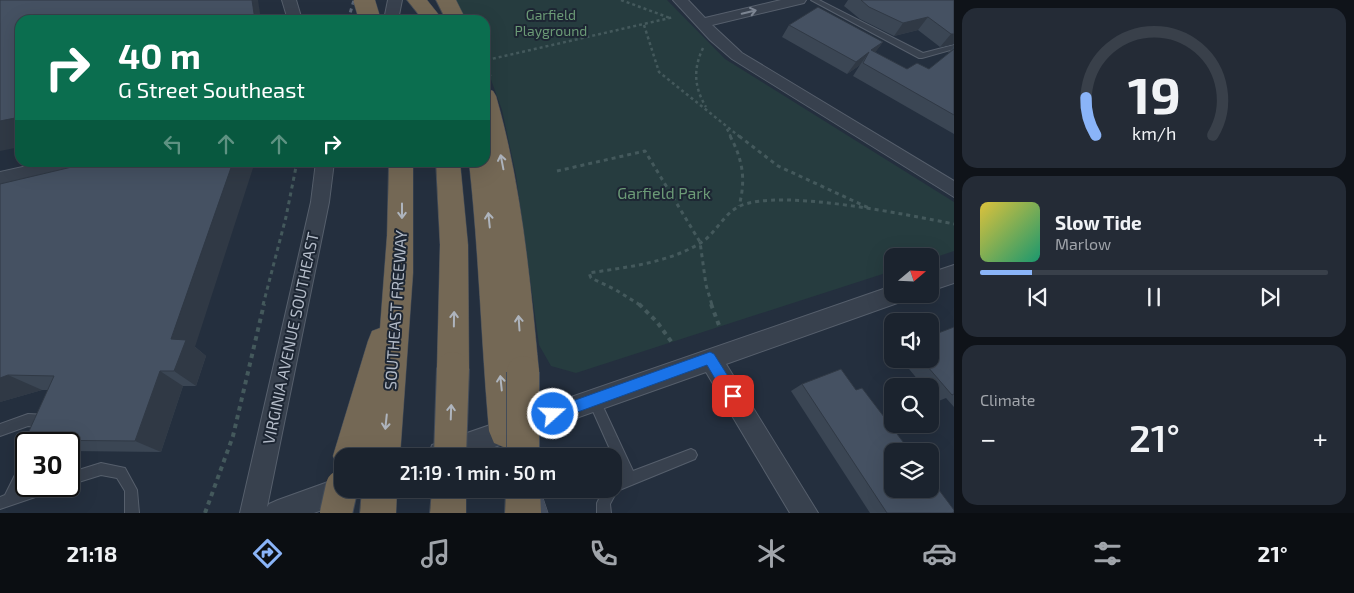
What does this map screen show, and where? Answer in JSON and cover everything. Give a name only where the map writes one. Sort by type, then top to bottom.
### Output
[{"type":"highway","points":[[364,0],[368,15]]},
{"type":"highway","points":[[405,0],[411,15]]},
{"type":"highway","points":[[417,0],[429,15]]},
{"type":"highway","points":[[446,0],[454,15]]},
{"type":"highway","points":[[490,98],[508,198],[523,372],[514,448]]},
{"type":"highway","name":"SOUTHEAST FREEWAY","points":[[382,448],[378,392],[400,280],[401,167]]},
{"type":"highway","points":[[448,167],[454,245],[450,448]]},
{"type":"highway","points":[[482,167],[491,239],[496,338],[514,448]]},
{"type":"highway","points":[[354,448],[378,392]]},
{"type":"highway","points":[[336,513],[339,498]]},
{"type":"highway","points":[[378,513],[379,498]]},
{"type":"highway","points":[[448,513],[449,498]]},
{"type":"highway","points":[[523,498],[523,513]]},
{"type":"main road","points":[[526,498],[530,513]]},
{"type":"street","points":[[290,0],[294,15]]},
{"type":"street","points":[[392,15],[395,0]]},
{"type":"street","points":[[680,0],[737,56],[954,190]]},
{"type":"street","points":[[702,23],[798,0]]},
{"type":"street","points":[[0,179],[55,167]]},
{"type":"street","name":"VIRGINIA AVENUE SOUTHEAST","points":[[253,513],[320,202],[324,167]]},
{"type":"street","points":[[939,279],[954,274]]},
{"type":"street","points":[[514,448],[594,400],[884,298]]},
{"type":"street","points":[[710,358],[805,513]]},
{"type":"street","points":[[278,513],[334,493]]},
{"type":"lane","points":[[814,0],[922,56],[954,47]]},
{"type":"lane","points":[[594,400],[630,479]]},
{"type":"lane","points":[[0,430],[28,420],[48,422],[43,432]]},
{"type":"lane","points":[[622,483],[691,455]]},
{"type":"lane","points":[[80,476],[101,469],[121,472],[130,490],[132,513]]},
{"type":"lane","points":[[5,501],[15,484]]},
{"type":"lane","points":[[604,513],[603,503],[606,498]]},
{"type":"path","points":[[621,0],[671,18]]},
{"type":"path","points":[[630,0],[645,8]]},
{"type":"path","points":[[490,59],[679,16]]},
{"type":"path","points":[[644,25],[659,72],[707,110],[726,128],[778,166],[824,189],[876,211]]},
{"type":"path","points":[[705,44],[696,62],[694,76],[699,98],[707,110]]},
{"type":"path","points":[[726,128],[737,149],[745,176],[739,206]]},
{"type":"path","points":[[557,171],[645,151],[700,242],[706,285],[720,328]]},
{"type":"path","points":[[205,513],[233,436],[249,362],[288,212],[296,167]]},
{"type":"path","points":[[673,344],[665,329],[651,313],[625,294],[591,278],[590,273],[650,260],[700,242],[710,236],[739,206],[762,200],[781,200],[876,211],[954,224]]},
{"type":"green space","name":"Garfield Park","points":[[456,0],[667,0],[725,59],[954,202],[954,251],[939,256],[939,248],[884,248],[884,274],[576,373],[551,366],[539,345],[516,175],[502,110],[490,77],[490,15],[463,15]]},
{"type":"building","points":[[0,0],[252,0],[254,15],[15,15],[15,118],[0,121]]},
{"type":"building","points":[[861,0],[954,0],[954,34],[951,34],[928,17],[903,23],[869,7]]},
{"type":"building","points":[[818,7],[883,42],[871,50],[907,69],[917,63],[929,69],[954,49],[954,115],[863,63],[869,52],[856,62],[789,25]]},
{"type":"building","points":[[72,167],[231,167],[171,339],[186,340],[174,371],[160,371],[135,441],[80,440],[80,432],[29,432],[54,376],[8,375],[0,378],[0,184]]},
{"type":"building","points":[[954,327],[954,394],[952,395],[929,368],[939,368],[939,333]]},
{"type":"building","points":[[841,369],[856,390],[862,388],[884,417],[884,433],[896,433],[904,443],[884,443],[884,498],[939,498],[939,490],[954,512],[887,513],[802,384]]},
{"type":"railway","points":[[350,15],[354,0]]},
{"type":"railway","points":[[362,15],[366,0]]},
{"type":"route","points":[[553,414],[710,358],[733,396]]},
{"type":"park label","name":"Garfield Playground","points":[[551,22]]}]
